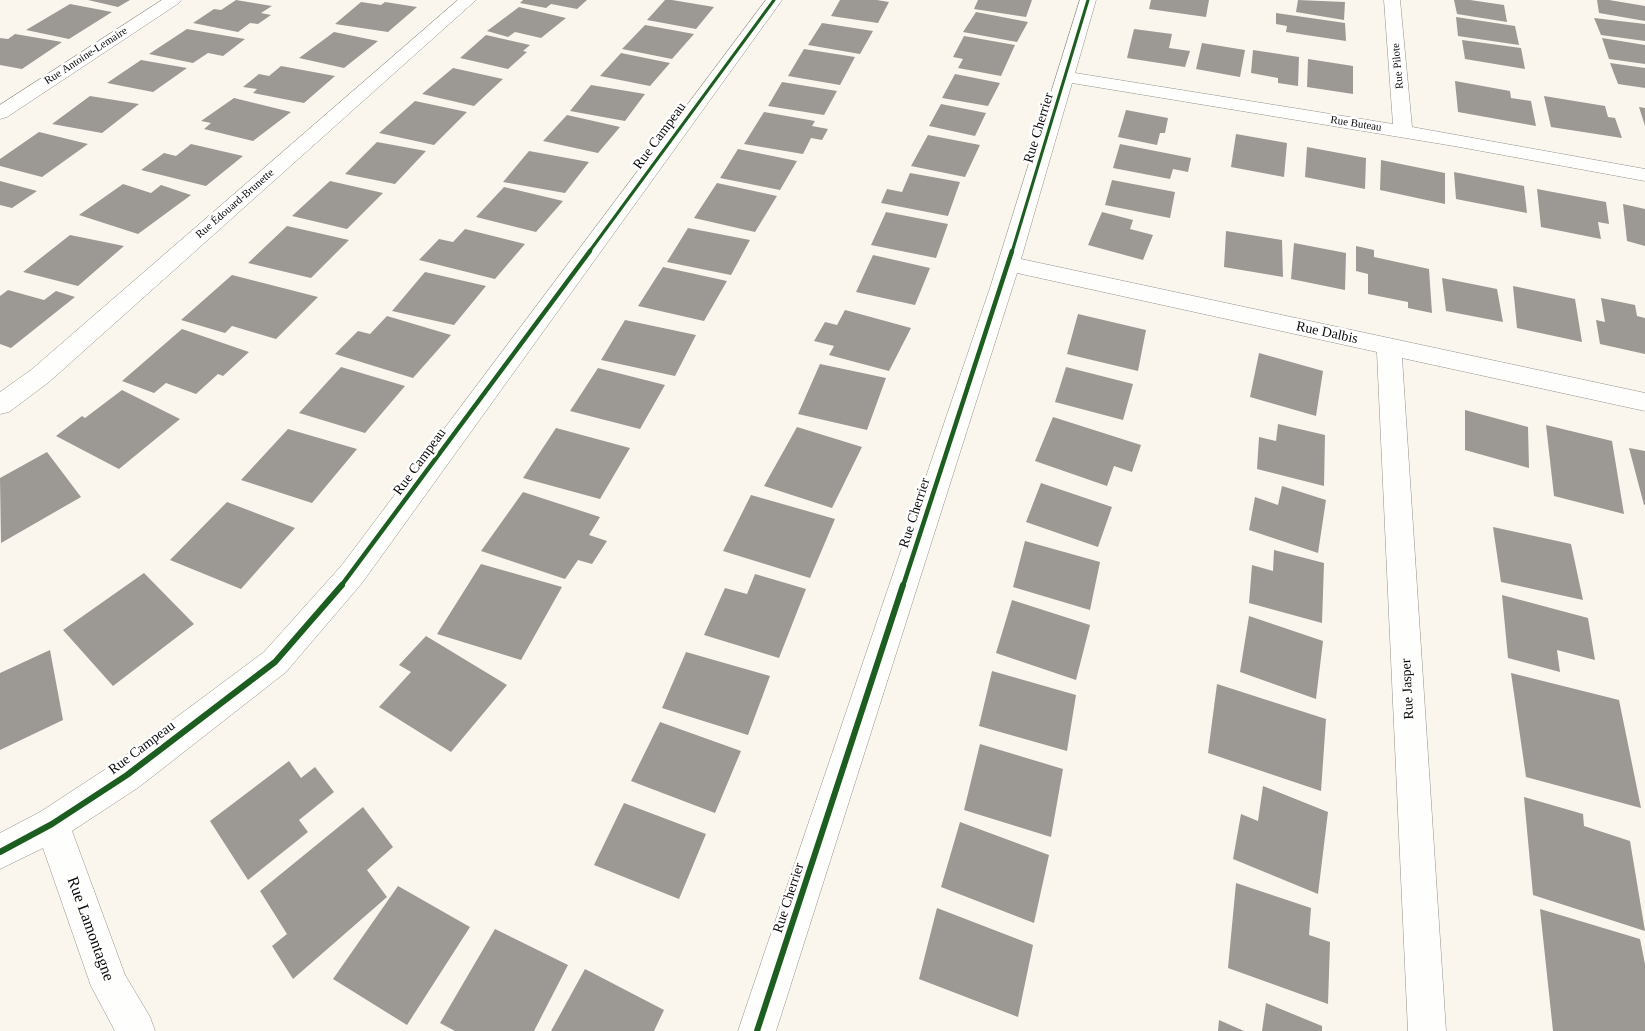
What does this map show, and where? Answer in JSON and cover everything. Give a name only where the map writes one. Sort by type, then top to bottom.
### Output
[{"type":"street","name":"Rue Antoine-Lemaire","points":[[0,113],[173,0]]},
{"type":"street","name":"Rue Édouard-Brunette","points":[[0,405],[40,376],[468,0]]},
{"type":"street","name":"Rue Campeau","points":[[0,852],[52,824],[127,775],[274,662],[352,574],[774,0]]},
{"type":"street","name":"Rue Cherrier","points":[[757,1031],[1008,264],[1088,0]]},
{"type":"street","name":"Rue Pilote","points":[[1392,0],[1403,132]]},
{"type":"street","name":"Rue Buteau","points":[[1066,77],[1645,174]]},
{"type":"street","name":"Rue Dalbis","points":[[1008,264],[1645,402]]},
{"type":"street","name":"Rue Jasper","points":[[1389,346],[1427,1031]]},
{"type":"street","name":"Rue Lamontagne","points":[[52,824],[110,986],[136,1031]]},
{"type":"building","points":[[88,0],[130,0],[118,7]]},
{"type":"building","points":[[236,0],[272,6],[261,13],[271,15],[258,24],[250,23],[238,32],[193,23],[214,9],[221,10]]},
{"type":"building","points":[[523,0],[587,0],[577,9],[551,4],[546,8],[520,3]]},
{"type":"building","points":[[665,0],[714,7],[696,29],[647,20]]},
{"type":"building","points":[[840,0],[877,0],[889,2],[878,23],[831,16]]},
{"type":"building","points":[[978,0],[1032,0],[1026,17],[974,9]]},
{"type":"building","points":[[1151,0],[1209,0],[1206,17],[1149,9]]},
{"type":"building","points":[[1298,0],[1345,2],[1344,20],[1296,12]]},
{"type":"building","points":[[1454,0],[1470,0],[1504,5],[1507,22],[1457,14]]},
{"type":"building","points":[[1597,0],[1645,6],[1645,21],[1599,13]]},
{"type":"building","points":[[361,2],[381,5],[385,2],[417,7],[388,32],[335,24]]},
{"type":"building","points":[[70,4],[112,12],[69,39],[26,30]]},
{"type":"building","points":[[519,7],[566,18],[541,38],[515,32],[508,37],[487,31]]},
{"type":"building","points":[[976,12],[1028,22],[1017,42],[963,32]]},
{"type":"building","points":[[1276,13],[1345,23],[1346,41],[1286,32],[1287,26],[1276,24]]},
{"type":"building","points":[[1456,17],[1515,26],[1519,45],[1458,36]]},
{"type":"building","points":[[1594,18],[1645,24],[1645,41],[1601,35]]},
{"type":"building","points":[[822,23],[873,31],[860,54],[808,45]]},
{"type":"building","points":[[645,25],[694,34],[672,59],[622,49]]},
{"type":"building","points":[[187,29],[245,39],[223,56],[208,53],[193,63],[149,54]]},
{"type":"building","points":[[1134,29],[1172,34],[1169,48],[1190,51],[1185,67],[1127,58]]},
{"type":"building","points":[[334,32],[378,41],[344,68],[299,58]]},
{"type":"building","points":[[15,34],[62,42],[22,69],[0,65],[0,38],[8,39]]},
{"type":"building","points":[[486,35],[530,45],[523,51],[527,52],[508,69],[460,58]]},
{"type":"building","points":[[964,36],[1015,45],[1001,76],[958,68],[963,59],[953,57]]},
{"type":"building","points":[[1602,38],[1645,45],[1645,64],[1609,59]]},
{"type":"building","points":[[1462,40],[1521,48],[1525,69],[1465,59]]},
{"type":"building","points":[[1202,43],[1245,50],[1240,77],[1196,69]]},
{"type":"building","points":[[804,49],[855,57],[840,85],[788,76]]},
{"type":"building","points":[[1253,50],[1299,57],[1298,86],[1278,83],[1278,78],[1251,73]]},
{"type":"building","points":[[621,53],[670,63],[650,86],[600,76]]},
{"type":"building","points":[[1308,59],[1353,66],[1353,94],[1307,87]]},
{"type":"building","points":[[141,60],[187,68],[153,92],[107,83]]},
{"type":"building","points":[[1610,63],[1645,68],[1645,88],[1618,84]]},
{"type":"building","points":[[281,66],[335,76],[304,103],[253,93],[257,89],[243,87],[259,74],[269,76]]},
{"type":"building","points":[[453,68],[503,79],[474,106],[422,94]]},
{"type":"building","points":[[955,74],[1000,83],[988,106],[942,98]]},
{"type":"building","points":[[1455,81],[1510,91],[1511,98],[1531,101],[1536,126],[1458,112]]},
{"type":"building","points":[[782,82],[837,91],[824,115],[768,106]]},
{"type":"building","points":[[591,85],[645,94],[625,121],[570,111]]},
{"type":"building","points":[[90,96],[139,104],[102,133],[52,124]]},
{"type":"building","points":[[1544,96],[1605,106],[1608,117],[1615,118],[1622,138],[1551,127]]},
{"type":"building","points":[[234,98],[291,112],[253,141],[204,129],[211,123],[201,121]]},
{"type":"building","points":[[415,101],[467,112],[434,145],[379,133]]},
{"type":"building","points":[[941,104],[986,113],[975,136],[929,126]]},
{"type":"building","points":[[1639,107],[1645,108],[1645,126]]},
{"type":"building","points":[[1126,110],[1168,118],[1165,133],[1160,133],[1157,145],[1118,137]]},
{"type":"building","points":[[764,112],[815,121],[812,126],[828,129],[822,140],[811,138],[803,154],[744,144]]},
{"type":"building","points":[[567,115],[620,127],[598,153],[543,141]]},
{"type":"building","points":[[39,132],[88,144],[42,177],[0,166],[0,159]]},
{"type":"building","points":[[1236,134],[1287,143],[1284,177],[1231,167]]},
{"type":"building","points":[[928,135],[980,145],[965,177],[911,166]]},
{"type":"building","points":[[377,142],[426,151],[395,184],[345,174]]},
{"type":"building","points":[[191,144],[243,156],[206,186],[141,170],[164,153],[176,156]]},
{"type":"building","points":[[1120,144],[1191,158],[1188,172],[1173,169],[1170,179],[1113,168]]},
{"type":"building","points":[[1307,147],[1366,158],[1365,189],[1305,177]]},
{"type":"building","points":[[738,149],[797,161],[780,190],[720,178]]},
{"type":"building","points":[[529,151],[589,162],[565,193],[503,182]]},
{"type":"building","points":[[1381,160],[1445,173],[1445,204],[1380,190]]},
{"type":"building","points":[[1454,172],[1524,186],[1527,213],[1456,199]]},
{"type":"building","points":[[910,173],[960,182],[948,216],[881,203],[887,189],[902,192]]},
{"type":"building","points":[[1112,180],[1175,192],[1170,218],[1105,205]]},
{"type":"building","points":[[0,181],[37,191],[12,208],[0,205]]},
{"type":"building","points":[[330,181],[383,193],[347,229],[292,216]]},
{"type":"building","points":[[717,183],[777,196],[755,232],[694,218]]},
{"type":"building","points":[[123,184],[151,193],[161,185],[191,195],[138,234],[79,215]]},
{"type":"building","points":[[504,187],[563,201],[536,232],[476,217]]},
{"type":"building","points":[[1537,189],[1606,202],[1609,224],[1598,222],[1601,239],[1541,227]]},
{"type":"building","points":[[1623,204],[1645,209],[1645,246],[1627,241]]},
{"type":"building","points":[[886,212],[948,224],[936,258],[871,245]]},
{"type":"building","points":[[1102,212],[1133,220],[1130,229],[1153,235],[1143,260],[1088,245]]},
{"type":"building","points":[[287,226],[349,240],[311,278],[248,263]]},
{"type":"building","points":[[688,228],[750,240],[731,275],[667,262]]},
{"type":"building","points":[[465,229],[525,244],[495,279],[419,260],[439,239],[453,242]]},
{"type":"building","points":[[1226,231],[1282,240],[1283,277],[1224,267]]},
{"type":"building","points":[[70,235],[124,246],[78,286],[23,272]]},
{"type":"building","points":[[1294,243],[1346,253],[1345,290],[1291,279]]},
{"type":"building","points":[[1356,246],[1374,250],[1374,257],[1429,269],[1432,313],[1408,308],[1408,302],[1368,294],[1368,274],[1356,271]]},
{"type":"building","points":[[873,255],[930,268],[915,305],[856,292]]},
{"type":"building","points":[[663,267],[727,281],[704,321],[638,306]]},
{"type":"building","points":[[425,272],[486,286],[454,325],[392,311]]},
{"type":"building","points":[[232,275],[318,297],[276,339],[232,326],[225,333],[181,320]]},
{"type":"building","points":[[1442,278],[1497,289],[1503,322],[1446,311]]},
{"type":"building","points":[[1513,286],[1575,299],[1582,342],[1517,328]]},
{"type":"building","points":[[8,290],[44,300],[56,291],[75,297],[11,348],[0,344],[0,296]]},
{"type":"building","points":[[1601,298],[1635,305],[1637,316],[1645,318],[1645,354],[1600,344],[1596,320],[1605,322]]},
{"type":"building","points":[[845,310],[911,328],[889,371],[829,355],[834,346],[814,341],[825,322],[837,325]]},
{"type":"building","points":[[1078,314],[1146,330],[1138,371],[1067,354]]},
{"type":"building","points":[[387,316],[451,335],[413,378],[335,354],[358,331],[370,334]]},
{"type":"building","points":[[625,320],[696,335],[675,376],[601,360]]},
{"type":"building","points":[[182,329],[249,352],[223,376],[218,374],[196,394],[166,383],[154,393],[122,381]]},
{"type":"building","points":[[1259,353],[1323,371],[1316,416],[1250,397]]},
{"type":"building","points":[[820,364],[886,378],[867,430],[798,414]]},
{"type":"building","points":[[341,367],[405,386],[365,433],[299,413]]},
{"type":"building","points":[[1066,367],[1133,384],[1123,420],[1055,402]]},
{"type":"building","points":[[598,368],[665,385],[640,429],[570,411]]},
{"type":"building","points":[[122,390],[180,419],[119,469],[56,436],[82,416],[85,418]]},
{"type":"building","points":[[1465,410],[1528,427],[1529,468],[1465,450]]},
{"type":"building","points":[[1053,417],[1141,445],[1132,472],[1114,466],[1107,486],[1035,461]]},
{"type":"building","points":[[1278,424],[1325,435],[1324,486],[1257,469],[1259,437],[1276,441]]},
{"type":"building","points":[[1546,425],[1612,441],[1624,514],[1554,496]]},
{"type":"building","points":[[797,427],[862,447],[832,508],[764,486]]},
{"type":"building","points":[[556,428],[630,448],[600,499],[523,478]]},
{"type":"building","points":[[288,429],[357,449],[312,503],[241,480]]},
{"type":"building","points":[[1629,448],[1645,451],[1645,505],[1644,505]]},
{"type":"building","points":[[47,452],[81,497],[1,543],[0,478]]},
{"type":"building","points":[[1041,483],[1112,507],[1098,547],[1026,522]]},
{"type":"building","points":[[1282,486],[1326,500],[1318,553],[1249,530],[1255,497],[1278,505]]},
{"type":"building","points":[[523,492],[600,517],[589,535],[607,541],[592,564],[578,560],[565,579],[481,551]]},
{"type":"building","points":[[751,495],[835,519],[810,578],[723,551]]},
{"type":"building","points":[[227,502],[295,528],[241,589],[170,560]]},
{"type":"building","points":[[1493,527],[1571,544],[1583,600],[1501,582]]},
{"type":"building","points":[[1025,541],[1100,562],[1090,610],[1013,587]]},
{"type":"building","points":[[1274,550],[1324,563],[1322,623],[1249,603],[1252,565],[1273,571]]},
{"type":"building","points":[[481,564],[562,587],[521,660],[437,634]]},
{"type":"building","points":[[144,573],[194,624],[113,686],[63,630]]},
{"type":"building","points":[[755,574],[806,589],[779,658],[704,635],[725,588],[747,594]]},
{"type":"building","points":[[1502,595],[1588,618],[1595,660],[1557,650],[1560,672],[1508,658]]},
{"type":"building","points":[[1012,600],[1090,625],[1076,680],[996,653]]},
{"type":"building","points":[[1249,616],[1323,641],[1316,699],[1240,672]]},
{"type":"building","points":[[426,636],[507,685],[451,752],[379,707],[411,672],[399,665]]},
{"type":"building","points":[[50,650],[63,720],[0,750],[0,673]]},
{"type":"building","points":[[686,652],[770,676],[748,735],[662,708]]},
{"type":"building","points":[[992,671],[1076,695],[1067,751],[979,726]]},
{"type":"building","points":[[1511,673],[1619,700],[1641,808],[1526,777]]},
{"type":"building","points":[[1217,684],[1326,719],[1321,791],[1208,753]]},
{"type":"building","points":[[660,722],[741,751],[715,813],[631,781]]},
{"type":"building","points":[[980,744],[1063,769],[1051,837],[964,810]]},
{"type":"building","points":[[289,761],[301,778],[315,767],[334,792],[299,820],[308,832],[248,880],[210,821]]},
{"type":"building","points":[[1263,786],[1328,812],[1318,894],[1233,859],[1241,814],[1258,821]]},
{"type":"building","points":[[1524,797],[1583,814],[1584,826],[1630,841],[1645,931],[1533,895]]},
{"type":"building","points":[[624,803],[706,834],[679,899],[594,865]]},
{"type":"building","points":[[363,807],[393,847],[367,870],[387,897],[293,979],[272,946],[287,934],[260,891]]},
{"type":"building","points":[[960,822],[1049,855],[1034,923],[941,887]]},
{"type":"building","points":[[1236,883],[1311,908],[1309,935],[1330,942],[1328,1004],[1228,968]]},
{"type":"building","points":[[398,886],[470,927],[407,1025],[333,979]]},
{"type":"building","points":[[937,908],[1033,945],[1018,1017],[919,979]]},
{"type":"building","points":[[1540,909],[1640,939],[1645,964],[1645,1031],[1553,1031]]},
{"type":"building","points":[[495,929],[568,965],[534,1031],[455,1031],[440,1023]]},
{"type":"building","points":[[585,969],[664,1010],[654,1031],[551,1031]]},
{"type":"building","points":[[1266,1003],[1322,1026],[1322,1031],[1262,1031]]},
{"type":"building","points":[[1219,1020],[1244,1031],[1218,1031]]},
{"type":"cycle path","points":[[0,852],[52,824],[127,775],[275,662],[352,574],[774,0]]},
{"type":"cycle path","points":[[757,1031],[1001,288],[1088,0]]}]
